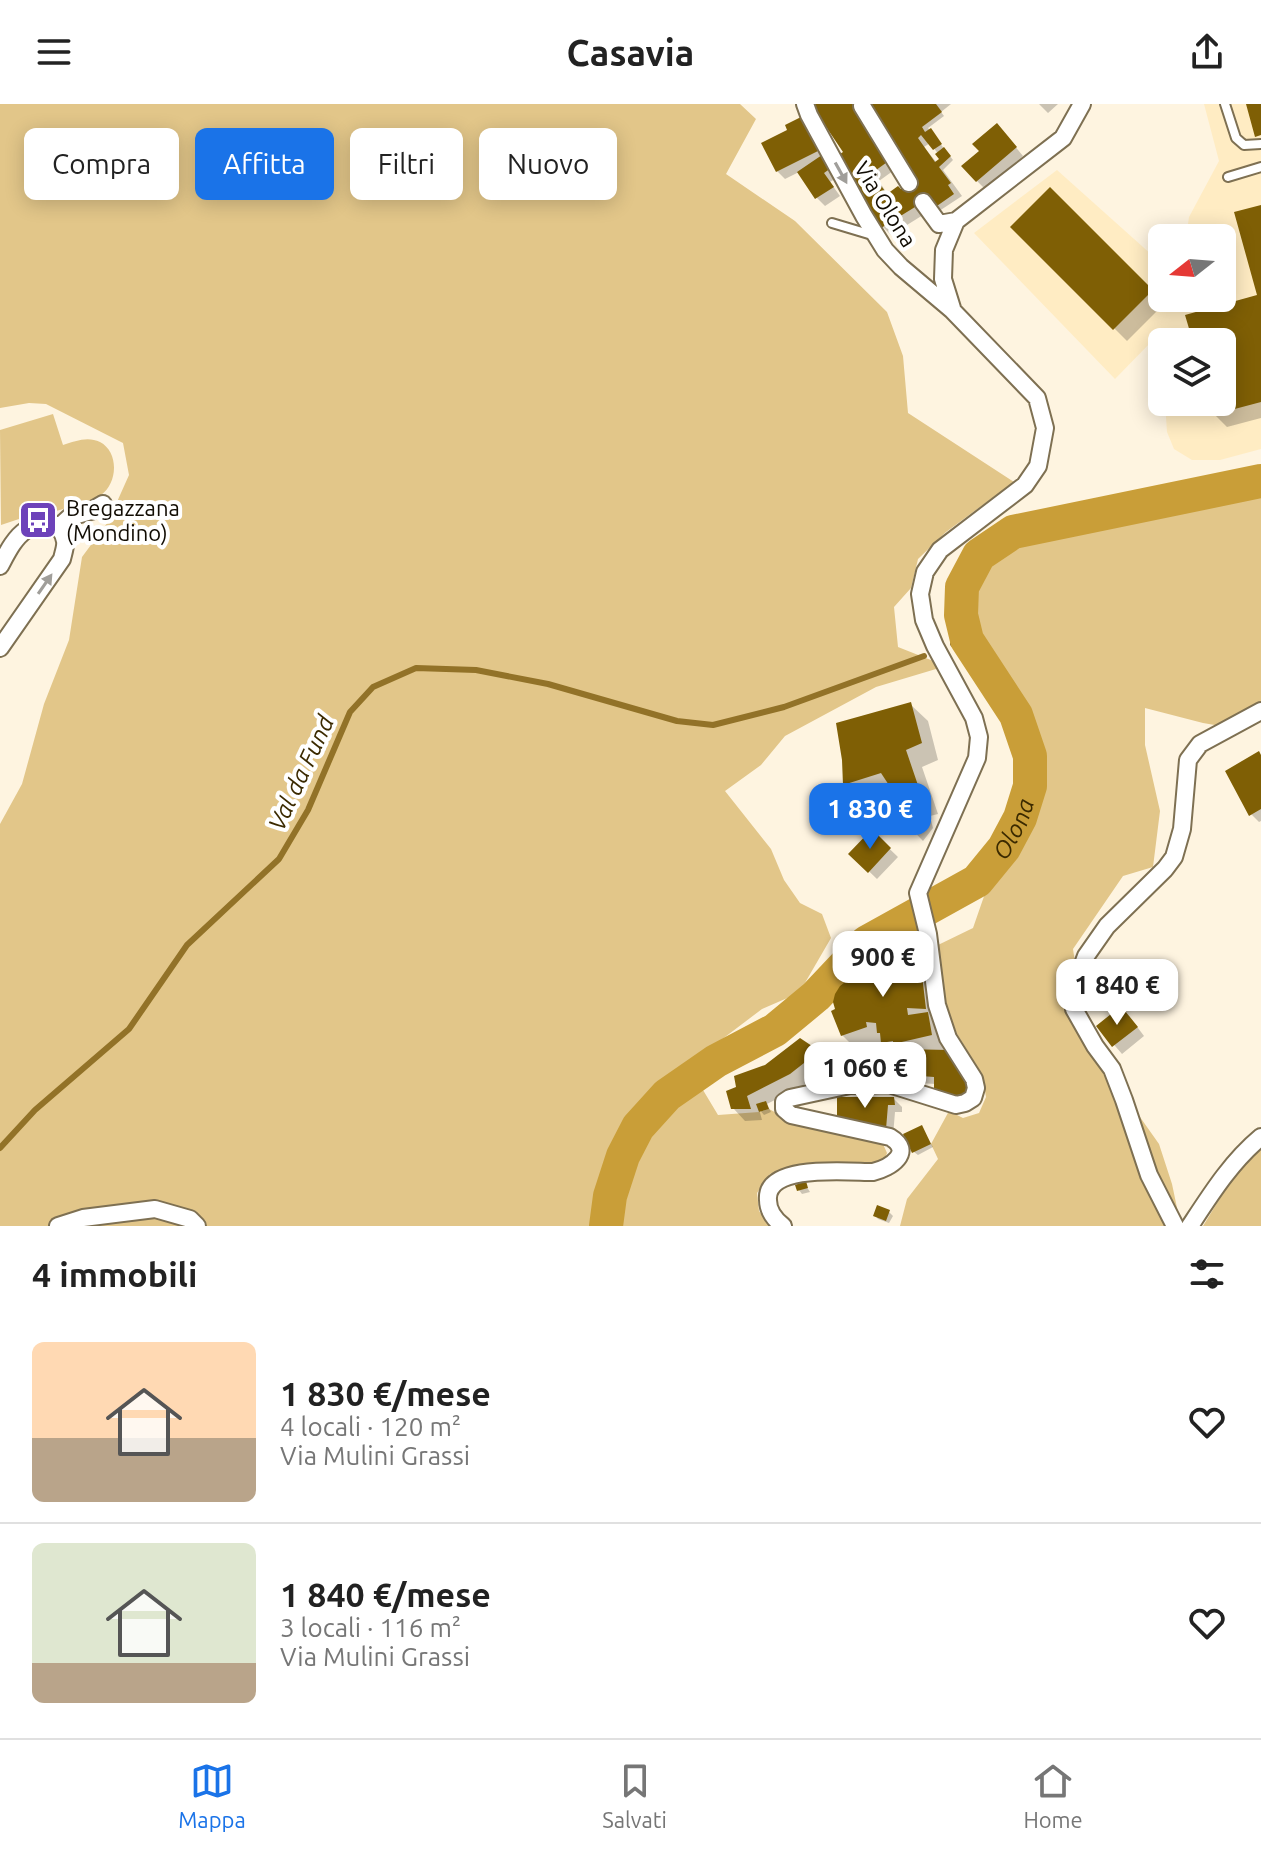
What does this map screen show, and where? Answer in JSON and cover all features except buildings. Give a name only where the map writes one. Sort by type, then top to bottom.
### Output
[{"type":"street","name":"Via Olona","points":[[783,1226],[769,1209],[767,1194],[774,1182],[797,1173],[873,1172],[894,1163],[900,1155],[896,1140],[890,1137],[791,1115],[784,1109],[784,1102],[850,1085],[889,1084],[956,1105],[973,1098],[976,1088],[974,1079],[948,1038],[937,1005],[928,934],[918,893],[977,758],[979,737],[974,718],[924,620],[920,594],[925,572],[940,550],[1025,485],[1038,466],[1045,428],[1037,398],[952,310],[885,250],[805,104]]},
{"type":"street","points":[[923,202],[939,224],[956,221],[1063,138],[1082,104]]},
{"type":"street","points":[[862,106],[909,183]]},
{"type":"street","points":[[952,310],[943,279],[944,250],[956,221]]},
{"type":"street","points":[[59,527],[70,517],[103,504]]},
{"type":"street","points":[[0,566],[5,544],[27,529],[51,522],[59,527],[66,542],[62,559],[0,648]]},
{"type":"street","points":[[1175,1226],[1149,1175],[1112,1069],[1074,1009],[1077,980],[1086,956],[1107,926],[1174,857],[1182,829],[1188,760],[1200,744],[1261,711]]},
{"type":"street","points":[[1190,1226],[1219,1181],[1261,1137]]},
{"type":"street","points":[[58,1226],[83,1218],[155,1209],[190,1219],[197,1226]]},
{"type":"lane","points":[[1225,104],[1236,138],[1244,145],[1261,144]]},
{"type":"lane","points":[[1228,177],[1261,167]]},
{"type":"lane","points":[[832,223],[877,236]]},
{"type":"shaded area","points":[[0,104],[740,104],[756,119],[726,174],[795,221],[887,312],[903,356],[908,413],[1014,482],[946,532],[918,559],[911,588],[894,607],[898,647],[946,666],[876,687],[785,736],[761,765],[725,791],[771,849],[784,880],[800,903],[822,914],[831,938],[802,988],[792,996],[762,1009],[688,1065],[718,1115],[769,1109],[795,1123],[875,1140],[883,1144],[887,1153],[884,1161],[873,1165],[794,1165],[770,1174],[757,1193],[759,1211],[770,1226],[0,1226],[0,824],[22,784],[44,704],[69,640],[82,557],[108,522],[129,475],[123,443],[46,404],[29,403],[0,408]]},
{"type":"shaded area","points":[[1204,104],[1261,104],[1261,449],[1220,460],[1192,460],[1174,449],[1167,432],[1166,416],[1236,416],[1236,328],[1148,328],[1148,345],[1115,379],[974,233],[1057,170],[1148,251],[1148,312],[1236,312],[1236,224],[1188,224],[1219,161]]},
{"type":"shaded area","points":[[53,414],[63,445],[91,439],[106,447],[113,460],[111,483],[101,495],[89,501],[1,525],[0,430]]},
{"type":"shaded area","points":[[1261,497],[1261,703],[1244,730],[1145,708],[1145,745],[1160,811],[1153,867],[1123,876],[1073,949],[1087,1042],[1159,1144],[1180,1222],[1178,1226],[900,1226],[907,1199],[938,1159],[931,1144],[949,1111],[963,1118],[979,1113],[986,1097],[982,1074],[957,1034],[945,1003],[938,945],[973,928],[990,879],[1014,852],[1032,819],[1041,786],[1040,754],[1022,702],[981,636],[972,611],[975,586],[989,561],[1018,541]]},
{"type":"shaded area","points":[[1261,1148],[1261,1226],[1203,1226],[1242,1162]]},
{"type":"waterway","name":"Olona","points":[[606,1226],[610,1196],[623,1156],[638,1127],[667,1095],[716,1061],[775,1030],[816,996],[867,942],[977,881],[1004,848],[1020,818],[1030,786],[1030,756],[1016,715],[967,640],[961,615],[962,587],[979,555],[1013,532],[1261,481]]},
{"type":"waterway","points":[[953,644],[967,640]]},
{"type":"waterway","name":"Val da Fund","points":[[0,1148],[35,1110],[129,1029],[187,945],[279,859],[308,810],[350,712],[373,687],[416,668],[476,670],[548,684],[677,721],[713,725],[784,707],[924,656]]},
{"type":"place","name":"Bregazzana (Mondino)","points":[[38,520]]}]
